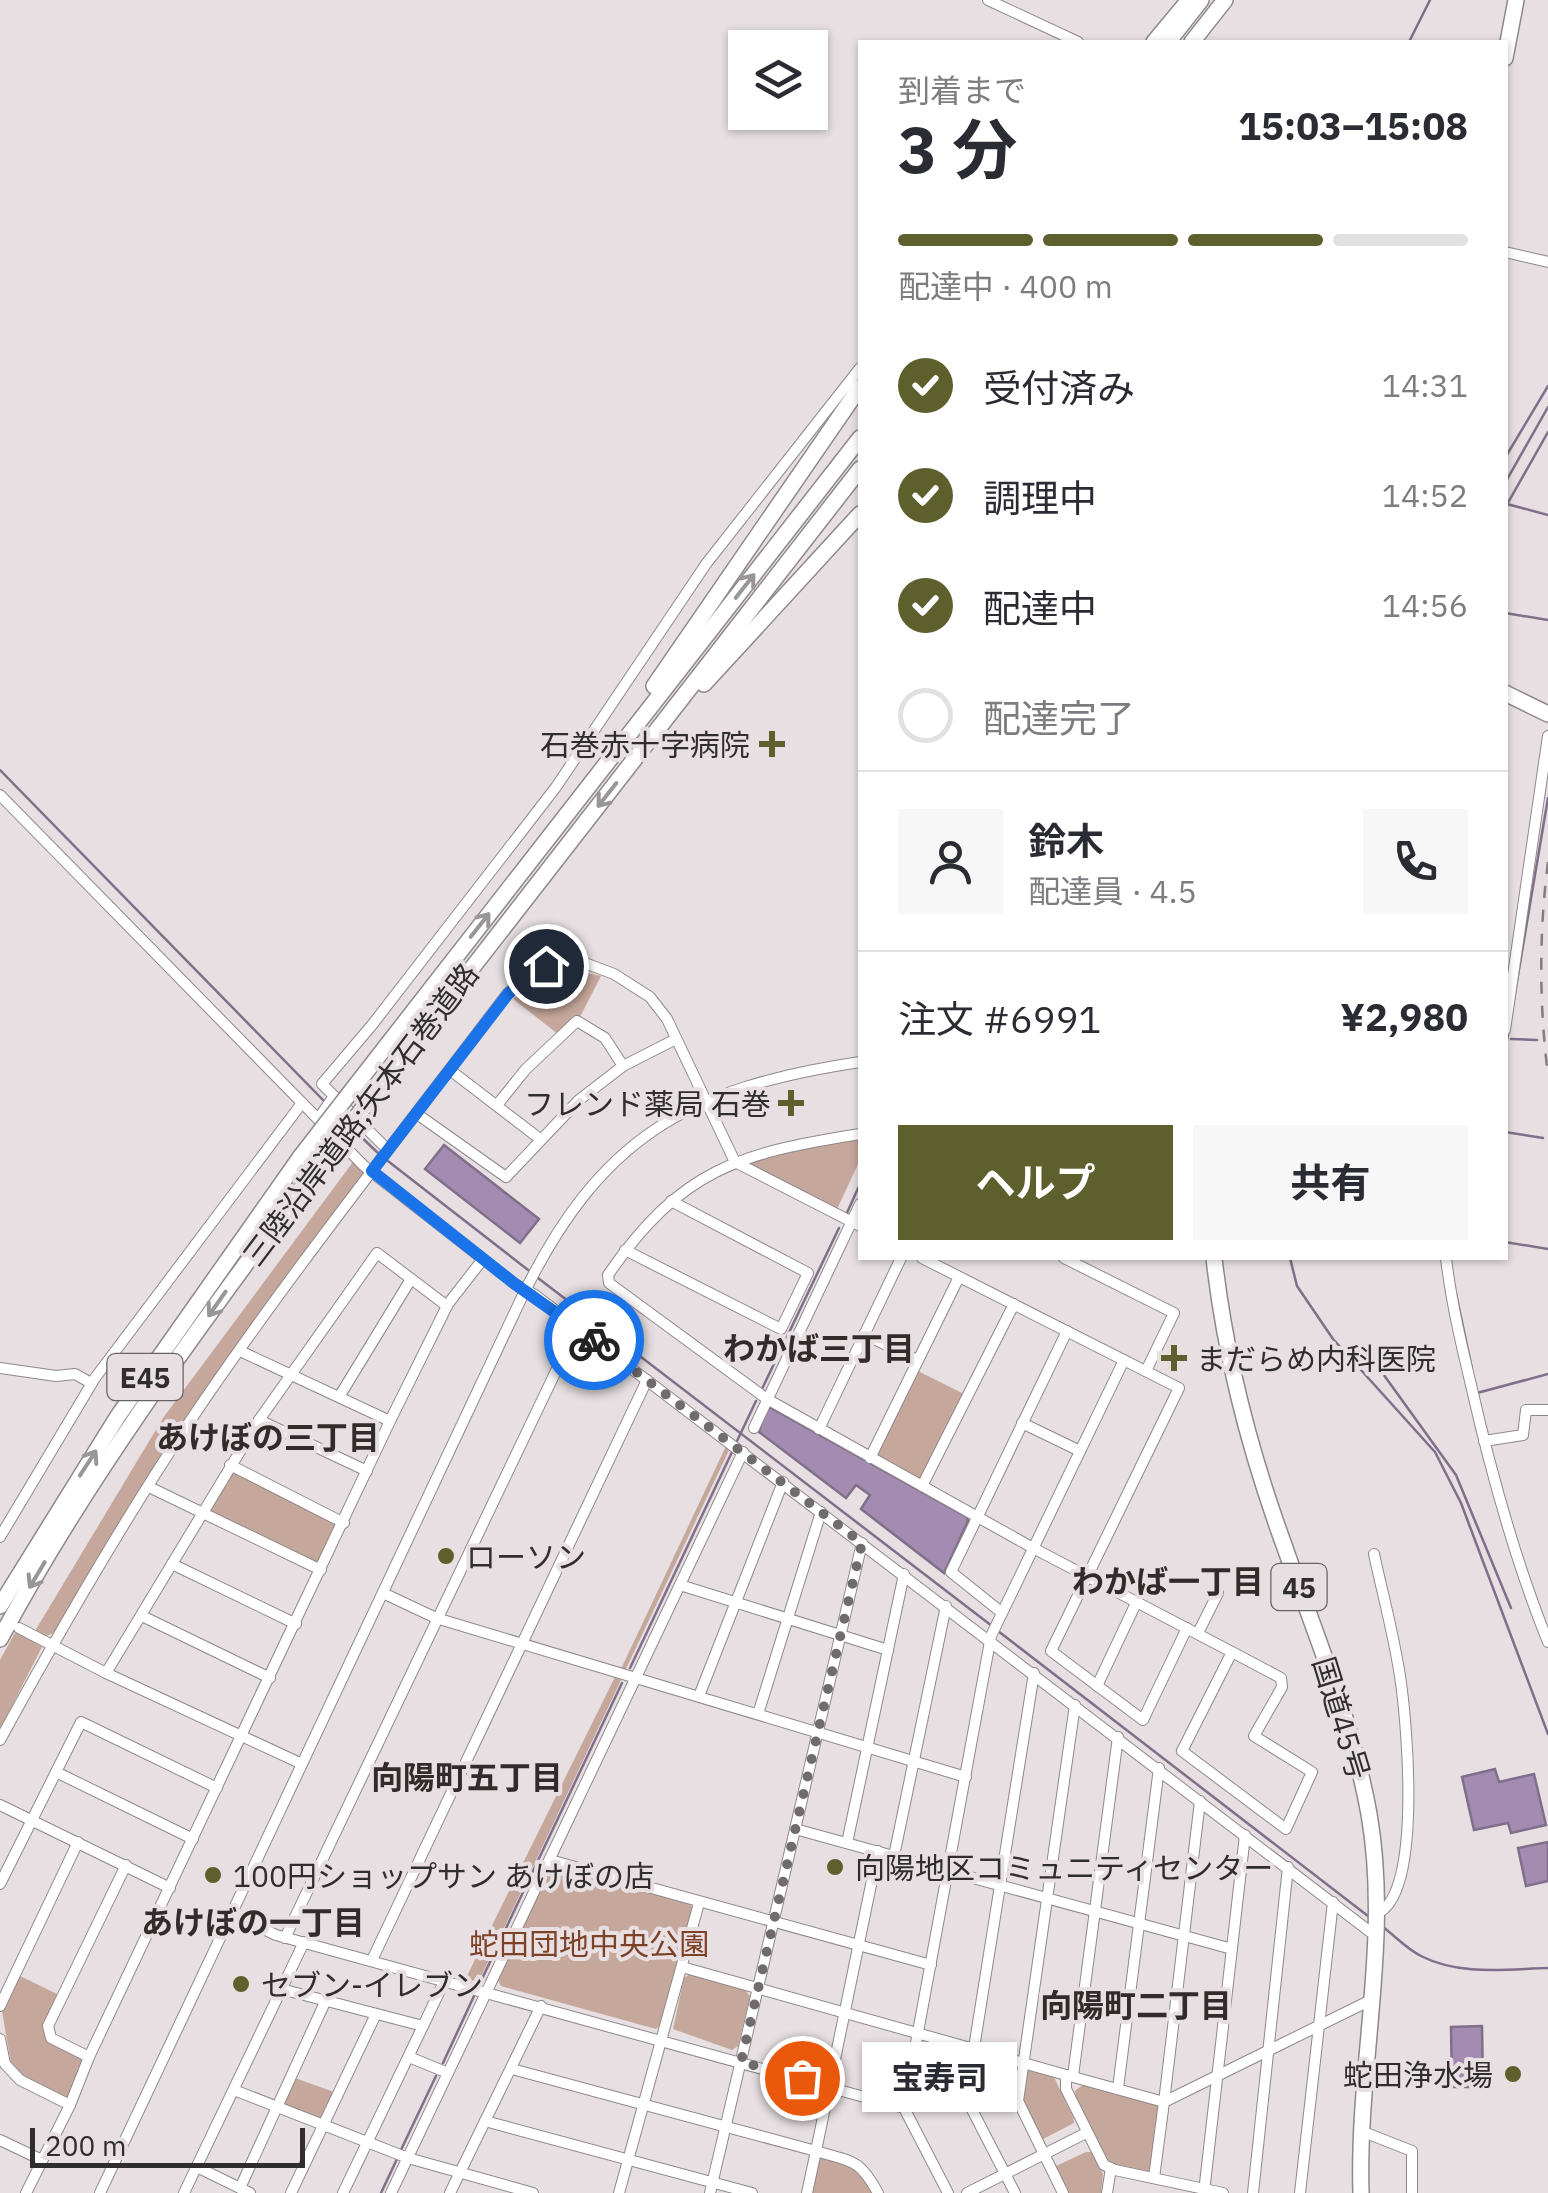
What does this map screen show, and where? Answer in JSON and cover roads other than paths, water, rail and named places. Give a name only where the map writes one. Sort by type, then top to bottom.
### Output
[{"type":"highway","points":[[1156,40],[1189,0]]},
{"type":"highway","points":[[1170,40],[1201,0]]},
{"type":"highway","points":[[1196,40],[1225,0]]},
{"type":"highway","points":[[1508,42],[1516,0]]},
{"type":"highway","points":[[537,852],[858,390]]},
{"type":"highway","name":"三陸沿岸道路;矢本石巻道路","points":[[0,1606],[118,1416],[300,1156],[858,441]]},
{"type":"highway","name":"三陸沿岸道路;矢本石巻道路","points":[[0,1639],[132,1426],[241,1270],[858,472]]},
{"type":"highway","points":[[633,762],[858,516]]},
{"type":"highway","points":[[1508,694],[1548,714]]},
{"type":"highway","name":"国道45号","points":[[1214,1260],[1219,1302],[1247,1430],[1283,1544],[1345,1714],[1369,1814],[1378,1924],[1361,2131],[1360,2193]]},
{"type":"street","points":[[988,0],[1074,40]]},
{"type":"street","points":[[1508,253],[1548,262]]},
{"type":"street","points":[[380,1160],[322,1084],[372,1026],[556,787],[706,564],[858,371]]},
{"type":"street","points":[[1508,1009],[1548,736]]},
{"type":"street","points":[[0,796],[302,1103],[380,1160],[483,1259],[528,1285],[577,1327],[1334,1902],[1378,1924],[1393,1901],[1407,1839],[1407,1745],[1400,1680],[1374,1554]]},
{"type":"street","points":[[0,1740],[52,1644],[149,1487],[240,1351],[380,1160],[516,985],[546,966],[582,962],[601,968],[650,996],[662,1010],[735,1162],[856,1224],[754,1428]]},
{"type":"street","points":[[497,1105],[526,1069],[577,1021],[606,1038],[623,1066]]},
{"type":"street","points":[[417,1114],[502,1177],[510,1176],[579,1100],[623,1066],[676,1038]]},
{"type":"street","points":[[100,2193],[528,1285],[567,1215],[611,1165],[664,1124],[705,1101],[768,1079],[858,1062]]},
{"type":"street","points":[[450,1070],[540,1139]]},
{"type":"street","points":[[318,1118],[334,1096]]},
{"type":"street","points":[[0,1536],[91,1383],[302,1103]]},
{"type":"street","points":[[858,1134],[778,1147],[709,1174],[671,1201],[625,1250],[608,1276],[609,1283],[767,1399],[1033,1548],[1136,1601],[1281,1678],[1282,1687],[1254,1736],[1312,1772],[1286,1829],[1182,1751],[1232,1652]]},
{"type":"street","points":[[625,1250],[780,1329],[808,1272],[671,1201]]},
{"type":"street","points":[[106,1673],[258,1420],[376,1252],[447,1306]]},
{"type":"street","points":[[26,2193],[390,1421],[447,1306],[483,1259]]},
{"type":"street","points":[[819,1429],[900,1260]]},
{"type":"street","points":[[926,1260],[1179,1388],[1051,1651],[1142,1720],[1218,1593]]},
{"type":"street","points":[[1446,1260],[1516,1562],[1548,1642]]},
{"type":"street","points":[[1078,1261],[1174,1313],[1146,1371]]},
{"type":"street","points":[[870,1458],[960,1277]]},
{"type":"street","points":[[339,1397],[411,1279]]},
{"type":"street","points":[[922,1486],[1014,1304]]},
{"type":"street","points":[[285,1938],[577,1327]]},
{"type":"street","points":[[1000,1616],[951,1572],[1067,1331]]},
{"type":"street","points":[[864,1334],[917,1360]]},
{"type":"street","points":[[240,1351],[390,1421]]},
{"type":"street","points":[[948,2193],[904,2108],[991,1638],[1124,1360]]},
{"type":"street","points":[[0,1368],[56,1376],[74,1374],[91,1383]]},
{"type":"street","points":[[372,1960],[647,1380]]},
{"type":"street","points":[[1487,1440],[1523,1435],[1525,1411],[1548,1410]]},
{"type":"street","points":[[258,1420],[367,1470]]},
{"type":"street","points":[[1022,1423],[1080,1451]]},
{"type":"street","points":[[391,2193],[743,1452]]},
{"type":"street","points":[[230,1465],[344,1523]]},
{"type":"street","points":[[699,1696],[782,1482]]},
{"type":"street","points":[[149,1487],[321,1570]]},
{"type":"street","points":[[758,1714],[821,1512]]},
{"type":"street","points":[[711,2188],[862,1543]]},
{"type":"street","points":[[172,1564],[296,1624]]},
{"type":"street","points":[[847,1843],[904,1574]]},
{"type":"street","points":[[680,1585],[888,1650]]},
{"type":"street","points":[[382,1593],[436,1618],[521,1645],[966,1777]]},
{"type":"street","points":[[1097,1686],[1136,1601]]},
{"type":"street","points":[[894,1856],[946,1606]]},
{"type":"street","points":[[142,1616],[270,1678]]},
{"type":"street","points":[[18,1628],[302,1764]]},
{"type":"street","points":[[1014,2193],[966,2098],[1034,1673]]},
{"type":"street","points":[[1063,2193],[1018,2101],[1074,1705]]},
{"type":"street","points":[[0,1884],[81,1722],[217,1788]]},
{"type":"street","points":[[1118,1738],[1066,2090],[1104,2165],[1223,2193]]},
{"type":"street","points":[[1118,2088],[1159,1768]]},
{"type":"street","points":[[56,1772],[193,1838]]},
{"type":"street","points":[[1154,2178],[1200,1800]]},
{"type":"street","points":[[0,1805],[170,1888]]},
{"type":"street","points":[[796,1829],[1232,1949]]},
{"type":"street","points":[[1204,2191],[1245,1835]]},
{"type":"street","points":[[0,2006],[78,1842]]},
{"type":"street","points":[[807,2193],[878,1851]]},
{"type":"street","points":[[550,1860],[931,1965]]},
{"type":"street","points":[[89,2058],[51,2038],[48,2026],[126,1865]]},
{"type":"street","points":[[1253,2193],[1288,1866]]},
{"type":"street","points":[[1300,2193],[1334,1902]]},
{"type":"street","points":[[620,2193],[699,1903]]},
{"type":"street","points":[[232,1914],[285,1938],[904,2108]]},
{"type":"street","points":[[184,2193],[304,1942]]},
{"type":"street","points":[[682,1968],[1164,2102],[1373,1999]]},
{"type":"street","points":[[0,1970],[13,1976]]},
{"type":"street","points":[[344,2193],[445,1980]]},
{"type":"street","points":[[282,1989],[423,2026]]},
{"type":"street","points":[[197,2166],[245,2190],[276,2106],[326,2000]]},
{"type":"street","points":[[450,2193],[541,2006]]},
{"type":"street","points":[[290,2193],[376,2014]]},
{"type":"street","points":[[0,2039],[5,2064],[20,2080],[70,2105]]},
{"type":"street","points":[[409,2057],[448,2073]]},
{"type":"street","points":[[512,2069],[858,2164],[878,2193]]},
{"type":"street","points":[[234,2090],[408,2158],[508,2190],[533,2193]]},
{"type":"street","points":[[484,2121],[629,2159],[711,2188],[752,2193]]},
{"type":"street","points":[[1361,2131],[1412,2151],[1412,2193]]},
{"type":"street","points":[[967,2193],[1086,2133]]},
{"type":"street","points":[[0,2140],[42,2160]]},
{"type":"street","points":[[1108,2193],[1111,2168]]},
{"type":"waterway","points":[[1410,40],[1430,0]]},
{"type":"waterway","points":[[1508,453],[1548,386]]},
{"type":"waterway","points":[[1508,478],[1548,407]]},
{"type":"waterway","points":[[1508,503],[1548,432]]},
{"type":"waterway","points":[[1508,504],[1548,515]]},
{"type":"waterway","points":[[1508,613],[1548,620]]},
{"type":"waterway","points":[[0,770],[324,1101]]},
{"type":"waterway","points":[[1508,1034],[1548,798]]},
{"type":"waterway","points":[[1511,1039],[1537,1040]]},
{"type":"waterway","points":[[355,1131],[378,1153]]},
{"type":"waterway","points":[[1508,1132],[1543,1138]]},
{"type":"waterway","points":[[384,1158],[532,1273]]},
{"type":"waterway","points":[[846,1215],[858,1188]]},
{"type":"waterway","points":[[762,1389],[839,1228]]},
{"type":"waterway","points":[[1508,1242],[1548,1249]]},
{"type":"waterway","points":[[1290,1260],[1297,1286],[1333,1339],[1435,1452],[1461,1503],[1548,1734]]},
{"type":"waterway","points":[[538,1278],[992,1626]]},
{"type":"waterway","points":[[1456,1294],[1472,1369]]},
{"type":"waterway","points":[[1368,1353],[1456,1475],[1511,1608]]},
{"type":"waterway","points":[[1477,1393],[1548,1374]]},
{"type":"waterway","points":[[737,1441],[756,1401]]},
{"type":"waterway","points":[[630,1668],[732,1452]]},
{"type":"waterway","points":[[998,1631],[1368,1916]]},
{"type":"waterway","points":[[481,1981],[622,1683]]},
{"type":"waterway","points":[[1383,1927],[1416,1953],[1451,1966],[1483,1970],[1548,1968]]},
{"type":"waterway","points":[[443,2063],[474,1996]]},
{"type":"waterway","points":[[400,2152],[436,2076]]},
{"type":"waterway","points":[[381,2193],[397,2159]]},
{"type":"railway","points":[[1548,862],[1541,968],[1548,1075]]},
{"type":"place","name":"石巻赤十字病院","points":[[772,744]]},
{"type":"place","name":"フレンド薬局 石巻","points":[[791,1103]]},
{"type":"place","name":"まだらめ内科医院","points":[[1174,1358]]},
{"type":"place","name":"ローソン","points":[[446,1556]]},
{"type":"place","name":"向陽地区コミュニティセンター","points":[[835,1867]]},
{"type":"place","name":"100円ショップサン あけぼの店","points":[[213,1875]]},
{"type":"place","name":"セブン-イレブン","points":[[241,1984]]},
{"type":"place","name":"蛇田浄水場","points":[[1513,2074]]},
{"type":"place","name":"宝寿司","points":[[802,2078]]},
{"type":"district","name":"わかば三丁目","points":[[819,1348]]},
{"type":"district","name":"あけぼの三丁目","points":[[268,1437]]},
{"type":"district","name":"わかば一丁目","points":[[1168,1581]]},
{"type":"district","name":"向陽町五丁目","points":[[467,1777]]},
{"type":"district","name":"あけぼの一丁目","points":[[253,1922]]},
{"type":"district","name":"向陽町二丁目","points":[[1136,2005]]},
{"type":"park label","name":"蛇田団地中央公園","points":[[589,1943]]}]
